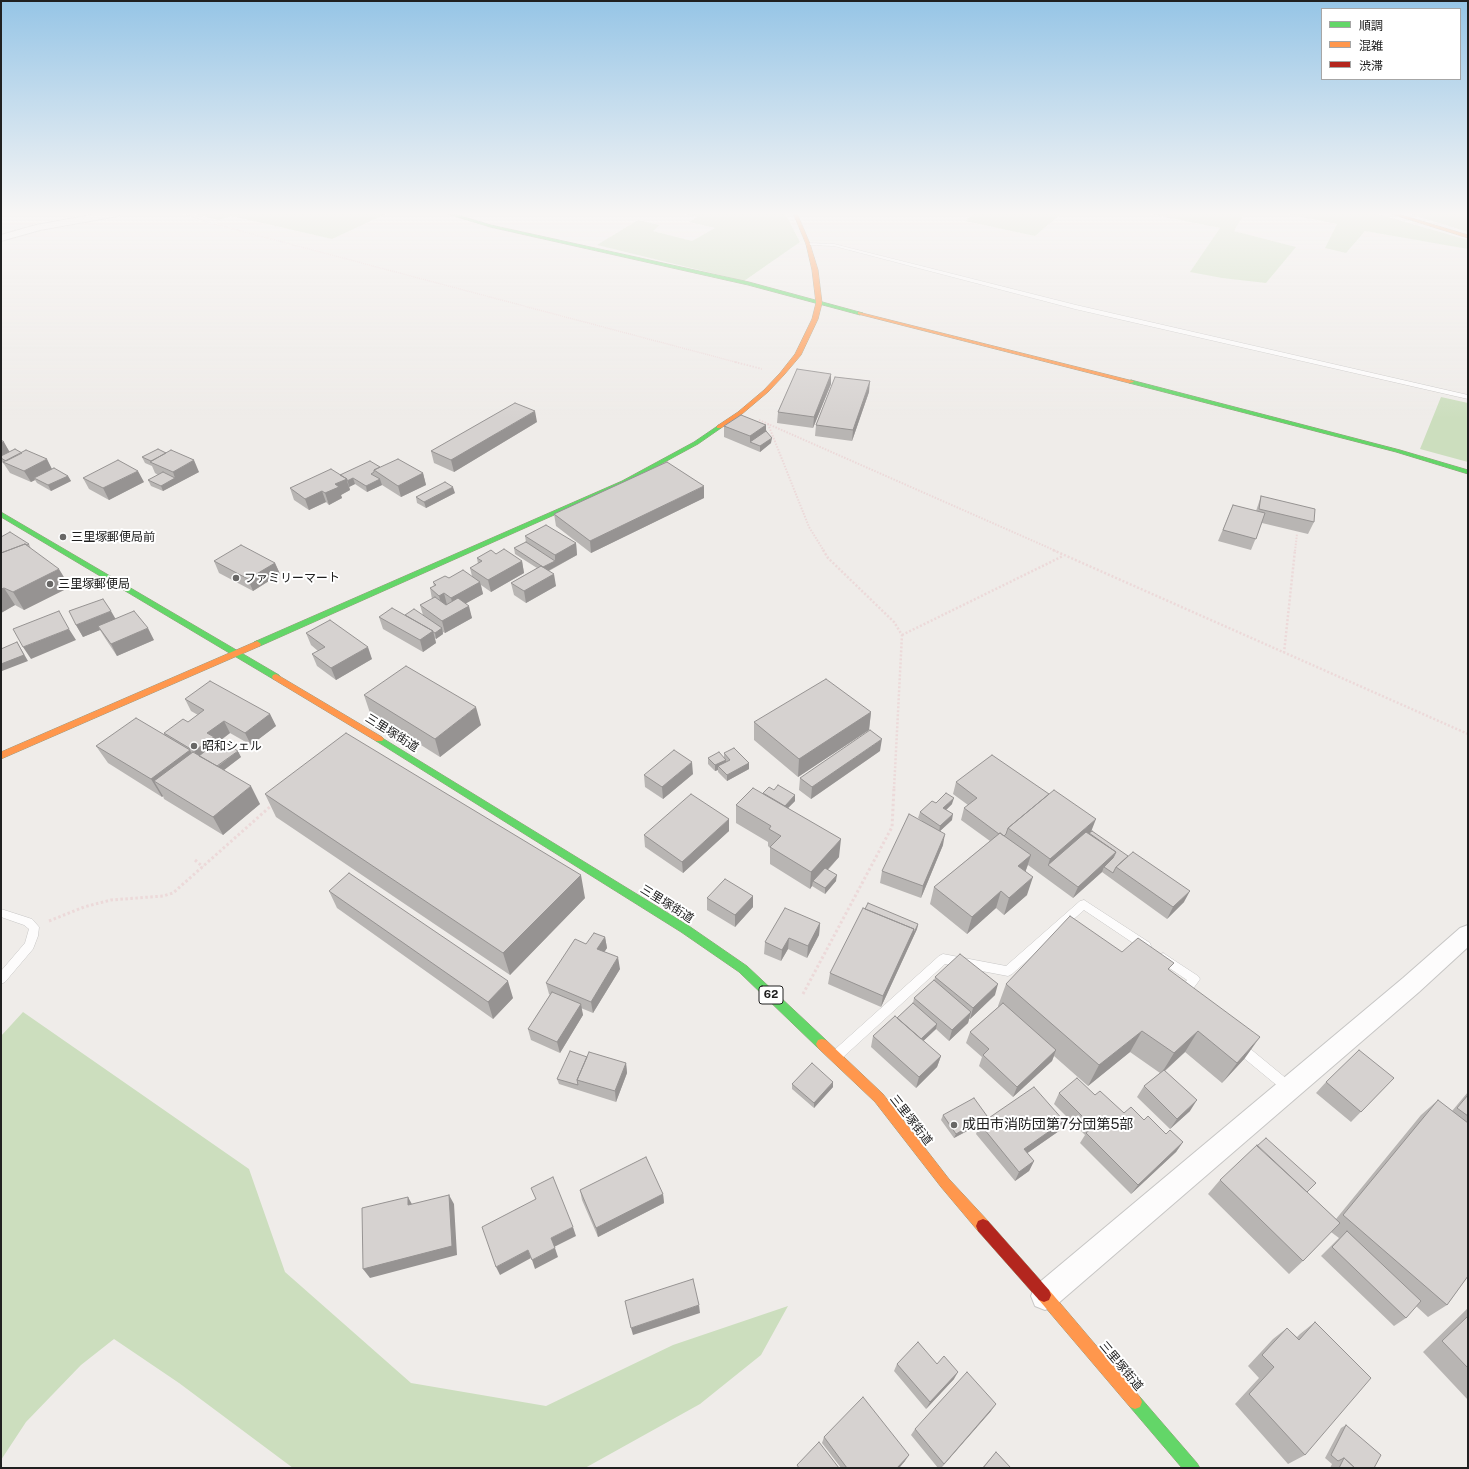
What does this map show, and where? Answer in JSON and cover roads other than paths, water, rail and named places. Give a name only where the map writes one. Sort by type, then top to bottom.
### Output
[{"type":"street","points":[[736,282],[1390,449],[1468,472]]},
{"type":"street","points":[[1,756],[624,482],[696,443],[740,413],[766,391],[798,355],[815,319],[819,303],[816,282]]},
{"type":"street","name":"三里塚街道","points":[[1,514],[238,653],[372,734],[685,929],[744,969],[879,1098],[945,1183],[1045,1296],[1192,1468]]},
{"type":"street","points":[[1045,1296],[1468,934]]},
{"type":"lane","points":[[976,282],[1075,307],[1468,397]]},
{"type":"lane","points":[[836,1056],[943,959],[1008,971],[1084,904],[1194,978],[1179,998],[1185,1003]]},
{"type":"lane","points":[[1,914],[28,922],[34,928],[29,946],[1,979]]},
{"type":"lane","points":[[1228,1038],[1289,1088]]},
{"type":"place","name":"三里塚郵便局前","points":[[63,537]]},
{"type":"place","name":"ファミリーマート","points":[[236,578]]},
{"type":"place","name":"三里塚郵便局","points":[[50,584]]},
{"type":"place","name":"昭和シェル","points":[[194,746]]},
{"type":"place","name":"成田市消防団第7分団第5部","points":[[954,1125]]}]
